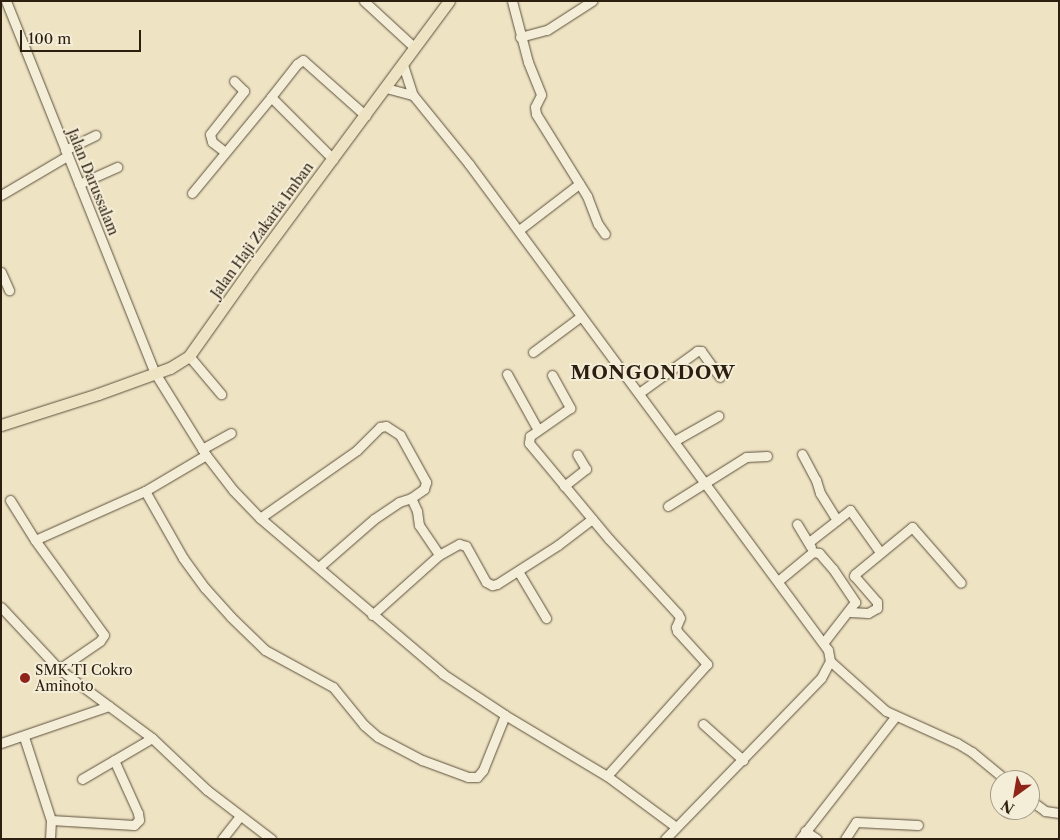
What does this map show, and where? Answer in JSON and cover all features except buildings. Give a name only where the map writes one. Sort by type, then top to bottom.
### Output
[{"type":"main road","name":"Jalan Haji Zakaria Imban","points":[[1,425],[155,373],[189,356],[252,267],[366,116],[449,1]]},
{"type":"street","name":"Jalan Darussalam","points":[[6,1],[155,373],[204,452],[240,498],[260,518],[442,674],[505,715],[607,776],[671,833]]},
{"type":"street","points":[[364,1],[415,48]]},
{"type":"street","points":[[512,1],[520,37],[541,95],[535,107],[536,114],[587,196],[598,224],[605,234]]},
{"type":"street","points":[[520,37],[547,30],[592,1]]},
{"type":"street","points":[[192,193],[297,64],[303,60],[366,116]]},
{"type":"street","points":[[403,65],[413,95],[450,139],[519,230],[580,317],[639,393],[824,642],[830,661],[879,706],[896,717],[957,743],[972,752],[994,770]]},
{"type":"street","points":[[225,152],[212,142],[210,134],[244,91],[234,80]]},
{"type":"street","points":[[386,88],[413,95]]},
{"type":"street","points":[[270,97],[333,159]]},
{"type":"street","points":[[1,195],[96,135]]},
{"type":"street","points":[[79,184],[117,166]]},
{"type":"street","points":[[519,230],[579,184]]},
{"type":"street","points":[[1,272],[9,290]]},
{"type":"street","points":[[533,352],[580,317]]},
{"type":"street","points":[[639,393],[696,351],[701,351],[720,377]]},
{"type":"street","points":[[189,356],[221,394]]},
{"type":"street","points":[[507,374],[538,430]]},
{"type":"street","points":[[552,375],[570,408],[530,436],[529,443],[592,519],[678,614],[680,618],[676,627],[677,631],[707,664],[607,776]]},
{"type":"street","points":[[674,440],[718,416]]},
{"type":"street","points":[[260,518],[357,450],[383,426],[395,430],[400,435],[426,482],[424,489],[411,498],[399,502],[374,520],[319,567]]},
{"type":"street","points":[[35,540],[146,491],[231,433]]},
{"type":"street","points":[[564,486],[586,469],[577,454]]},
{"type":"street","points":[[802,454],[816,480],[820,493],[837,520]]},
{"type":"street","points":[[668,506],[746,457],[766,456]]},
{"type":"street","points":[[146,491],[184,558],[205,588],[231,617],[265,650],[333,687],[364,725],[378,737],[422,760],[462,776],[477,777],[483,770],[505,715]]},
{"type":"street","points":[[411,498],[417,511],[419,525],[439,555]]},
{"type":"street","points":[[10,500],[35,540],[104,635],[100,641],[59,668]]},
{"type":"street","points":[[809,542],[848,512],[853,512],[880,552]]},
{"type":"street","points":[[372,615],[439,555],[459,544],[466,546],[482,577],[492,585],[497,584],[558,545],[592,519]]},
{"type":"street","points":[[797,524],[813,552]]},
{"type":"street","points":[[850,612],[868,613],[879,604],[854,576],[856,571],[912,527],[961,584]]},
{"type":"street","points":[[778,581],[813,552]]},
{"type":"street","points":[[813,552],[818,553],[833,569],[855,602],[850,612],[824,642]]},
{"type":"street","points":[[518,571],[546,618]]},
{"type":"street","points":[[1,606],[59,668],[152,738],[190,775],[271,839]]},
{"type":"street","points":[[671,833],[821,678],[830,661]]},
{"type":"street","points":[[1,743],[24,737],[109,706]]},
{"type":"street","points":[[817,839],[803,835],[896,717]]},
{"type":"street","points":[[703,724],[743,760]]},
{"type":"street","points":[[24,737],[51,820],[50,839]]},
{"type":"street","points":[[82,779],[152,738]]},
{"type":"street","points":[[51,820],[134,825],[139,820],[138,813],[114,760]]},
{"type":"street","points":[[1040,807],[1045,811],[1059,813]]},
{"type":"street","points":[[222,839],[240,816]]},
{"type":"street","points":[[845,839],[856,822],[918,825]]},
{"type":"place","name":"SMK TI Cokro Aminoto","points":[[25,678]]},
{"type":"district","name":"MONGONDOW","points":[[653,373]]}]
